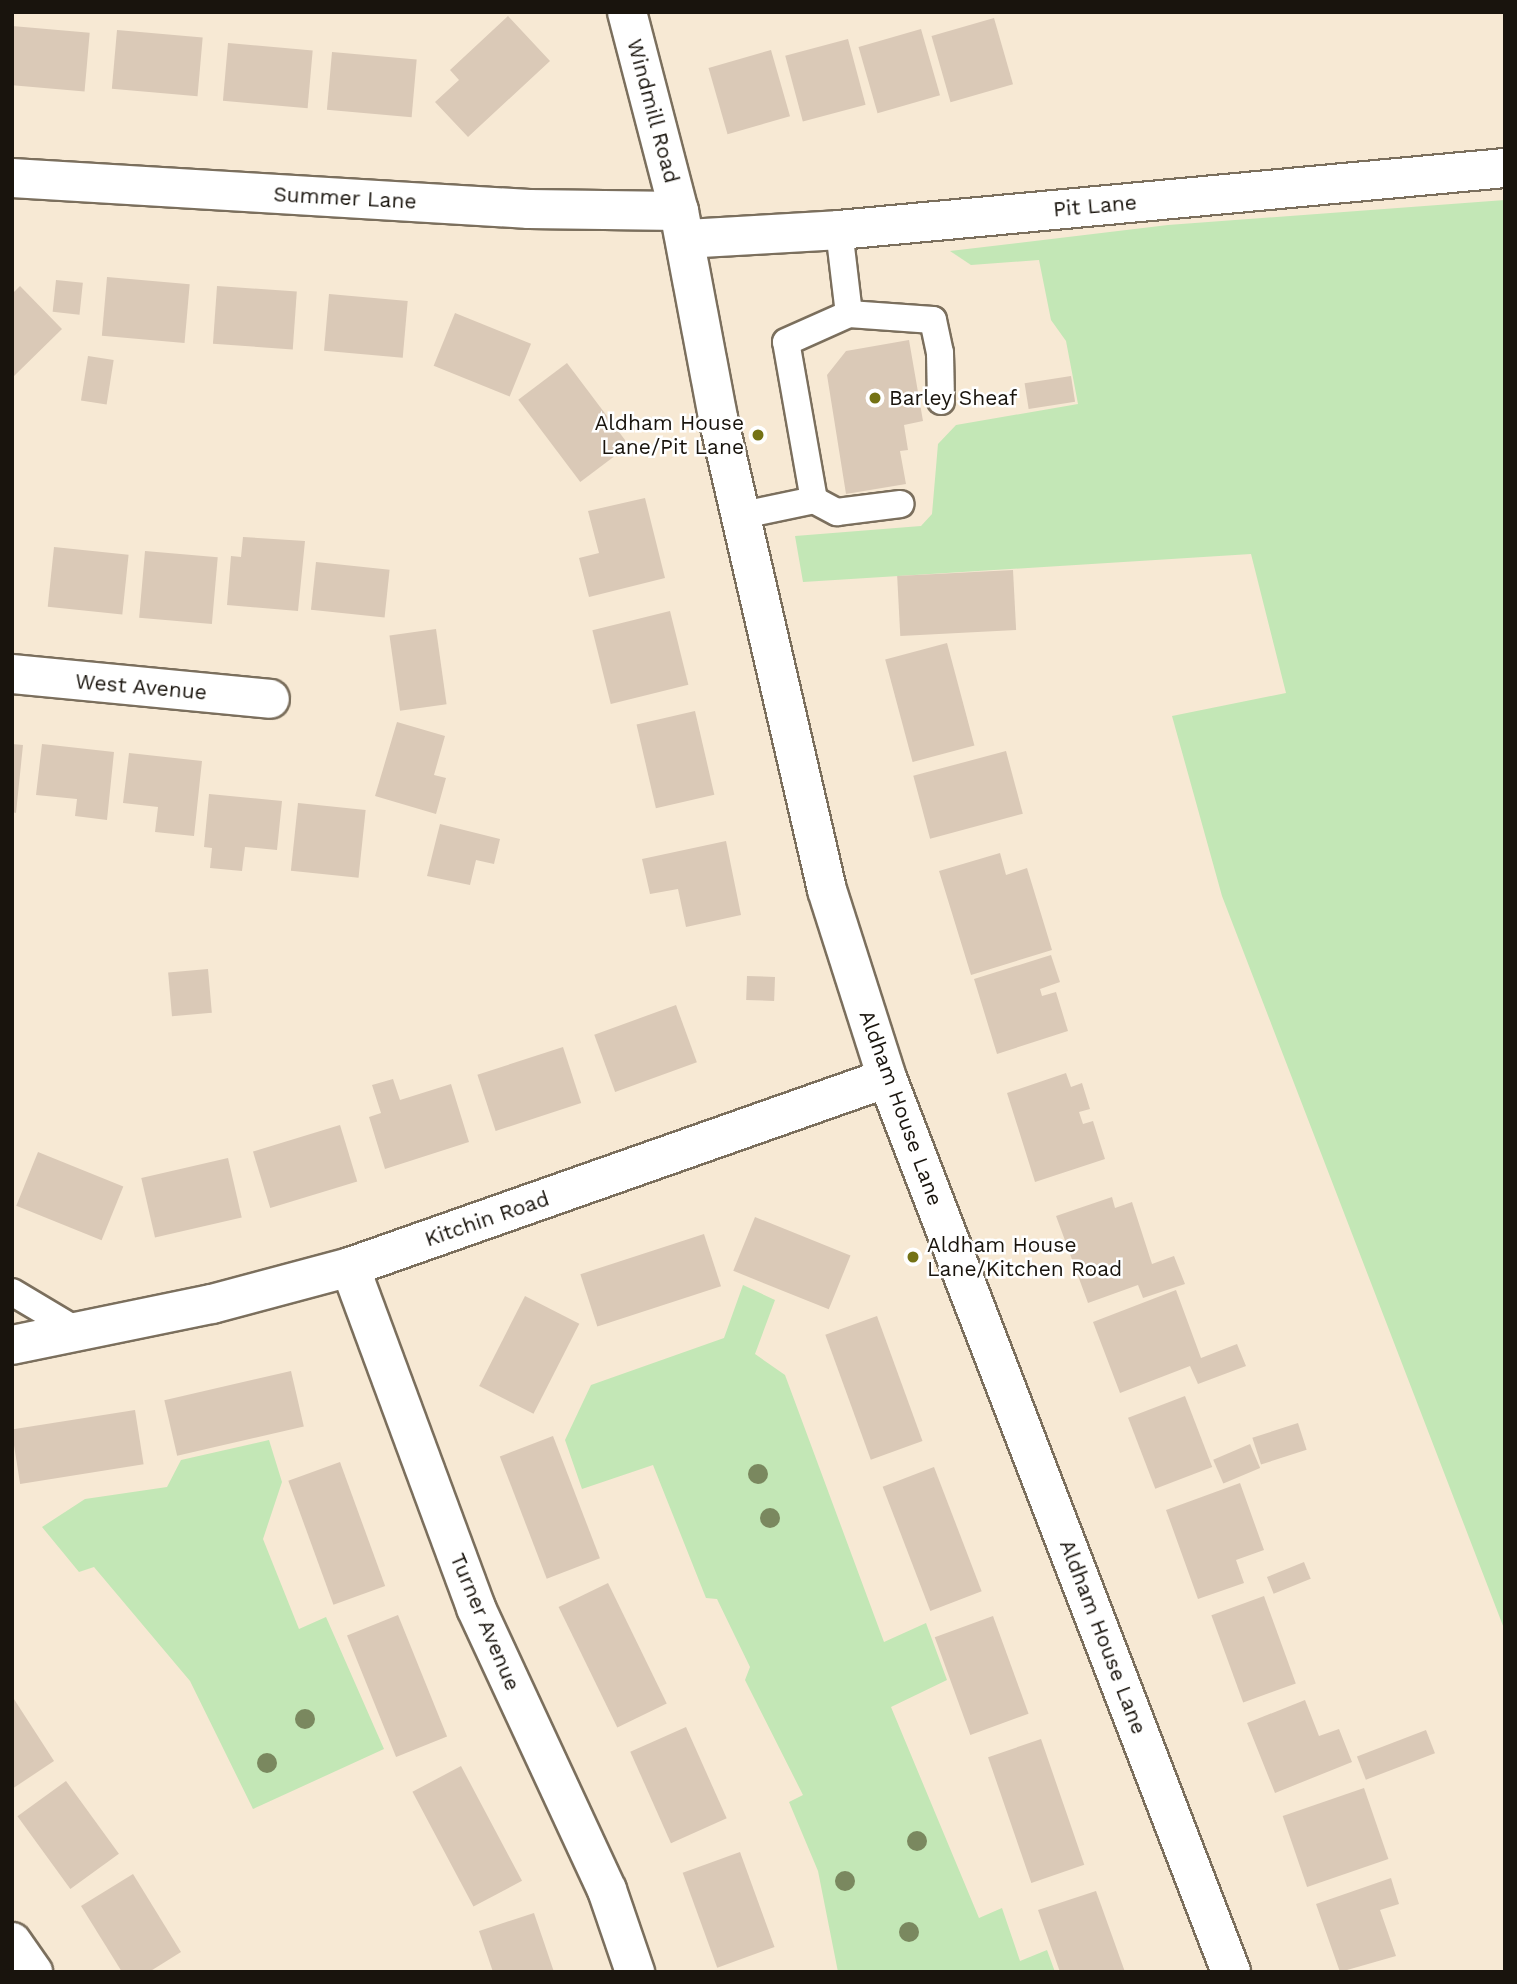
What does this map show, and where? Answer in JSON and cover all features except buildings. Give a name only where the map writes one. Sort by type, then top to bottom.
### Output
[{"type":"street","name":"Windmill Road","points":[[626,12],[682,225]]},
{"type":"street","name":"Pit Lane","points":[[682,225],[839,230],[1505,168]]},
{"type":"street","name":"Summer Lane","points":[[12,178],[529,209],[682,225]]},
{"type":"street","name":"Aldham House Lane","points":[[682,225],[719,422],[743,515],[827,890],[887,1078],[1231,1972]]},
{"type":"street","name":"West Avenue","points":[[12,674],[270,699]]},
{"type":"street","name":"Kitchin Road","points":[[12,1345],[212,1304],[350,1267],[887,1078]]},
{"type":"street","name":"Turner Avenue","points":[[350,1267],[475,1608],[607,1890],[635,1972]]},
{"type":"street","points":[[12,1942],[33,1972]]},
{"type":"lane","points":[[839,230],[849,314]]},
{"type":"lane","points":[[814,500],[786,342],[849,314],[933,320],[940,352],[941,401]]},
{"type":"lane","points":[[743,515],[814,500],[837,512],[900,504]]},
{"type":"lane","points":[[12,1292],[79,1332]]},
{"type":"green space","points":[[1505,200],[1505,1631],[1222,896],[1172,716],[1286,693],[1251,554],[803,582],[795,536],[921,526],[932,514],[938,444],[956,425],[1078,404],[1066,341],[1051,320],[1039,260],[971,265],[950,251],[1168,225]]},
{"type":"green space","points":[[743,1285],[775,1300],[755,1354],[785,1375],[884,1642],[926,1623],[947,1680],[891,1707],[979,1918],[1002,1908],[1020,1961],[1047,1950],[1055,1972],[838,1972],[818,1871],[789,1802],[803,1795],[745,1680],[750,1667],[717,1599],[706,1598],[653,1465],[582,1489],[565,1440],[591,1385],[724,1338]]},
{"type":"green space","points":[[269,1440],[282,1482],[263,1539],[299,1629],[326,1617],[384,1749],[253,1809],[190,1681],[94,1567],[79,1572],[42,1527],[85,1499],[167,1487],[181,1460]]},
{"type":"place","name":"Barley Sheaf","points":[[875,398]]},
{"type":"place","name":"Aldham House Lane/Pit Lane","points":[[758,435]]},
{"type":"place","name":"Aldham House Lane/Kitchen Road","points":[[913,1257]]}]
